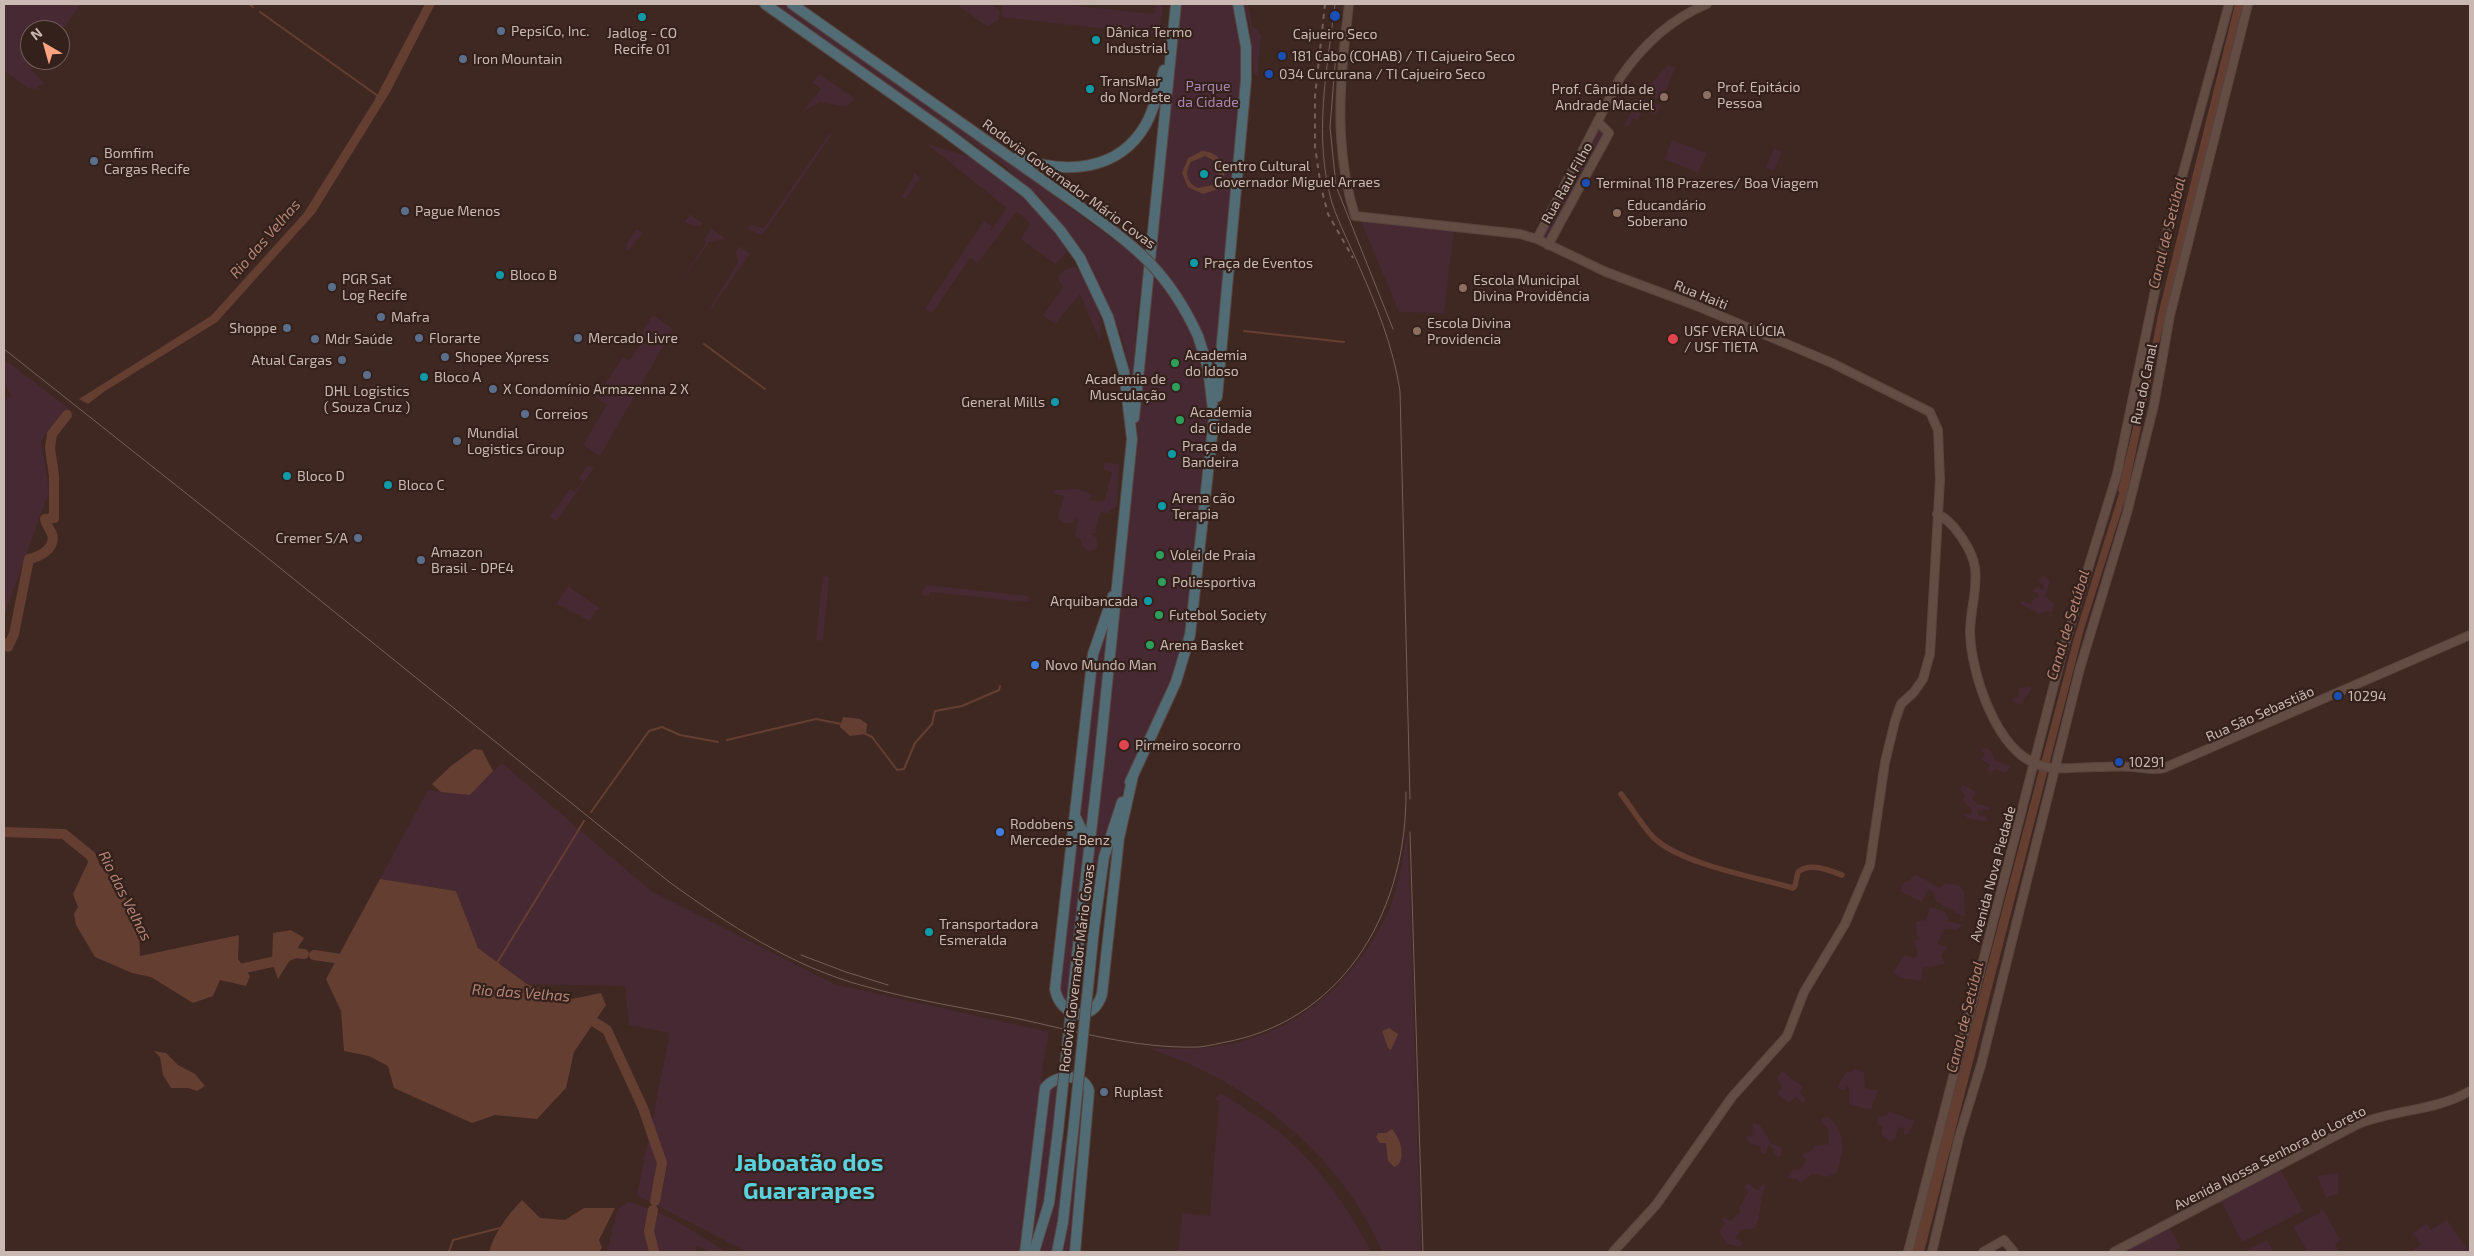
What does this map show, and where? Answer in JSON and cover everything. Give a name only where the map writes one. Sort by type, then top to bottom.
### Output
[{"type":"highway","name":"Rodovia Governador Mário Covas","points":[[764,4],[1005,175],[1027,193],[1060,230],[1081,259],[1108,317],[1124,372],[1132,439],[1118,584],[1058,1131],[1049,1202],[1034,1252]]},
{"type":"highway","name":"Rodovia Governador Mário Covas","points":[[792,4],[1075,203],[1148,259],[1175,291],[1198,336],[1208,368],[1214,418],[1196,594],[1188,647],[1176,682],[1118,811],[1104,857],[1094,929],[1062,1228],[1057,1252]]},
{"type":"highway","points":[[1132,439],[1176,4]]},
{"type":"highway","points":[[1214,418],[1246,80],[1246,47],[1238,4]]},
{"type":"highway","points":[[992,144],[1043,166],[1086,167],[1106,161],[1131,145],[1145,126],[1151,113],[1171,43]]},
{"type":"highway","points":[[1118,584],[1097,637],[1093,654],[1055,989],[1058,1001],[1064,1009],[1081,1014],[1095,1008],[1102,994],[1119,838],[1133,776]]},
{"type":"highway","points":[[1075,816],[1089,846]]},
{"type":"highway","points":[[1025,1252],[1045,1088],[1055,1079],[1064,1077],[1079,1078],[1086,1083],[1090,1090],[1075,1252]]},
{"type":"street","name":"Rua Haiti","points":[[1349,4],[1339,116],[1340,138],[1349,197],[1355,216],[1520,234],[1537,239],[1606,272],[1697,306],[1832,364],[1930,412],[1938,430],[1940,480],[1937,511],[1936,587],[1930,654],[1923,679],[1901,704],[1895,721],[1882,779],[1874,850],[1870,865],[1845,924],[1812,977],[1785,1039],[1732,1097],[1656,1205],[1613,1252]]},
{"type":"street","points":[[1537,239],[1620,78],[1641,51],[1661,32],[1707,4]]},
{"type":"street","name":"Rua do Canal","points":[[2037,764],[2063,650],[2117,474],[2168,228],[2228,4]]},
{"type":"street","name":"Rua do Canal","points":[[2053,768],[2080,668],[2127,513],[2154,405],[2170,314],[2248,4]]},
{"type":"street","name":"Rua Raul Filho","points":[[1548,245],[1608,133],[1598,122]]},
{"type":"street","points":[[1937,511],[1951,523],[1975,566],[1971,645],[1977,672],[1994,721],[2002,736],[2037,764]]},
{"type":"street","name":"Rua São Sebastião","points":[[2037,764],[2053,768],[2133,767],[2152,770],[2164,768],[2470,635]]},
{"type":"street","name":"Avenida Nova Piedade","points":[[1908,1252],[2037,764]]},
{"type":"street","points":[[1932,1252],[1959,1137],[1981,1065],[2053,768]]},
{"type":"street","name":"Avenida Nossa Senhora do Loreto","points":[[2114,1252],[2356,1125],[2394,1112],[2447,1104],[2470,1091]]},
{"type":"street","points":[[1983,1252],[2004,1240],[2014,1252]]},
{"type":"green space","points":[[4,4],[81,4],[69,20],[20,20],[20,70],[31,70],[44,83],[36,89],[28,88],[4,71]]},
{"type":"green space","points":[[772,4],[784,4],[918,96],[1145,263],[1137,313],[1133,382],[1121,335],[1092,269],[1082,252],[1043,200],[1001,163]]},
{"type":"green space","points":[[956,4],[992,4],[999,11],[999,20],[987,26]]},
{"type":"green space","points":[[1002,4],[1059,4],[1154,14],[1156,4],[1163,4],[1160,35],[1002,17]]},
{"type":"green space","name":"Parque da Cidade","points":[[1181,4],[1234,4],[1244,50],[1216,368],[1209,399],[1185,637],[1173,676],[1114,812],[1094,900],[1089,899]]},
{"type":"green space","points":[[1244,4],[1248,4],[1252,25],[1261,35],[1258,66],[1259,78],[1254,73],[1250,26]]},
{"type":"green space","points":[[1668,65],[1675,68],[1662,100],[1642,93]]},
{"type":"green space","points":[[819,74],[854,98],[847,107],[820,102],[802,112],[821,89],[813,83]]},
{"type":"green space","points":[[1639,98],[1661,105],[1656,115],[1642,110],[1638,120],[1633,118],[1629,126],[1624,125]]},
{"type":"green space","points":[[1603,128],[1607,135],[1548,245],[1537,239],[1595,129]]},
{"type":"green space","points":[[830,133],[832,134],[763,234],[761,235],[748,229],[750,225],[764,228]]},
{"type":"green space","points":[[1672,140],[1707,153],[1698,173],[1665,159]]},
{"type":"green space","points":[[927,144],[974,158],[1030,201],[1069,250],[1055,264],[1021,239],[1030,224],[1016,212],[977,264],[971,257],[932,313],[925,309],[984,221],[992,226],[990,232],[1007,208]]},
{"type":"green space","points":[[1774,148],[1782,151],[1774,171],[1766,167]]},
{"type":"green space","points":[[914,173],[920,178],[906,199],[901,197],[912,181]]},
{"type":"green space","points":[[690,214],[702,223],[702,226],[692,226],[685,222]]},
{"type":"green space","points":[[1361,221],[1454,229],[1444,313],[1399,312]]},
{"type":"green space","points":[[637,229],[642,233],[628,251],[626,245]]},
{"type":"green space","points":[[712,229],[726,239],[709,242],[676,288],[706,243],[704,240]]},
{"type":"green space","points":[[738,246],[750,254],[703,320],[738,262],[736,253]]},
{"type":"green space","points":[[1075,266],[1090,285],[1098,300],[1101,317],[1100,341],[1080,294],[1055,324],[1043,315],[1063,287],[1057,278],[1063,271]]},
{"type":"green space","points":[[653,315],[673,329],[600,456],[583,445],[607,405],[596,397],[623,357],[629,361],[643,341],[638,338]]},
{"type":"green space","points":[[4,359],[69,409],[41,440],[49,491],[4,616],[4,401],[11,396],[4,382]]},
{"type":"green space","points":[[1104,463],[1119,465],[1117,506],[1108,513],[1100,512],[1095,534],[1089,533],[1097,538],[1097,549],[1088,551],[1083,547],[1081,540],[1075,537],[1078,518],[1071,523],[1063,523],[1058,518],[1064,496],[1054,494],[1054,490],[1077,489],[1092,494],[1090,500],[1104,502],[1112,473],[1104,469]]},
{"type":"green space","points":[[588,465],[594,468],[556,521],[550,517],[570,489],[575,492],[583,481],[579,478]]},
{"type":"green space","points":[[823,576],[829,577],[823,640],[818,641],[816,639]]},
{"type":"green space","points":[[2043,576],[2050,581],[2045,596],[2054,603],[2052,612],[2047,611],[2040,614],[2021,604],[2022,601],[2031,604],[2034,598],[2038,598],[2039,595],[2032,591],[2037,586],[2043,590],[2044,586],[2038,581]]},
{"type":"green space","points":[[1118,584],[1068,1008],[1057,989],[1093,654]]},
{"type":"green space","points":[[927,585],[1028,596],[1029,599],[1026,602],[930,592],[929,596],[923,595],[923,590]]},
{"type":"green space","points":[[568,586],[601,609],[595,611],[590,621],[557,604]]},
{"type":"green space","points":[[2031,686],[2031,690],[2023,700],[2024,703],[2017,705],[2012,699],[2018,698],[2019,688]]},
{"type":"green space","points":[[1986,747],[1993,754],[1994,759],[2010,767],[2006,773],[1996,769],[1990,773],[1987,769],[1990,765],[1982,760],[1985,754],[1981,750]]},
{"type":"green space","points":[[502,763],[651,891],[834,984],[1049,1032],[1043,1065],[1023,1252],[747,1252],[637,1195],[670,1033],[629,1025],[625,986],[527,984],[478,948],[456,891],[380,879],[428,790],[470,795]]},
{"type":"green space","points":[[1963,785],[1976,792],[1972,799],[1976,801],[1976,804],[1991,807],[1989,810],[1977,811],[1978,815],[1986,816],[1987,822],[1968,818],[1964,815],[1964,813],[1971,815],[1972,810],[1963,801],[1965,795],[1960,789]]},
{"type":"green space","points":[[1408,832],[1421,1252],[1382,1252],[1369,1225],[1335,1174],[1315,1151],[1292,1130],[1244,1093],[1218,1078],[1149,1048],[1179,1049],[1235,1043],[1285,1024],[1308,1010],[1330,992],[1351,970],[1375,938],[1385,920],[1397,885]]},
{"type":"green space","points":[[1915,874],[1940,888],[1945,883],[1960,886],[1964,891],[1965,917],[1936,902],[1934,893],[1928,889],[1922,902],[1900,891],[1905,881],[1909,881]]},
{"type":"green space","points":[[1930,907],[1945,912],[1949,921],[1963,925],[1956,930],[1944,929],[1937,944],[1948,947],[1941,955],[1945,964],[1923,968],[1921,981],[1901,978],[1893,972],[1905,955],[1916,958],[1918,953],[1914,942],[1919,938],[1916,934],[1917,921],[1926,920]]},
{"type":"green space","points":[[1855,1068],[1864,1073],[1865,1088],[1878,1090],[1871,1110],[1849,1104],[1847,1085],[1845,1090],[1840,1090],[1838,1085],[1847,1071],[1850,1073]]},
{"type":"green space","points":[[1782,1071],[1803,1087],[1800,1092],[1805,1099],[1803,1103],[1796,1097],[1789,1103],[1777,1094],[1782,1087],[1777,1078]]},
{"type":"green space","points":[[1059,1084],[1045,1200],[1031,1247],[1049,1092]]},
{"type":"green space","points":[[1221,1093],[1266,1122],[1298,1149],[1339,1198],[1371,1252],[1178,1252],[1183,1213],[1210,1216],[1219,1101],[1215,1099]]},
{"type":"green space","points":[[1889,1111],[1915,1121],[1908,1135],[1903,1133],[1905,1129],[1898,1127],[1896,1137],[1890,1142],[1881,1134],[1883,1126],[1877,1124],[1879,1117],[1887,1115]]},
{"type":"green space","points":[[1826,1116],[1838,1127],[1841,1134],[1842,1148],[1837,1172],[1827,1177],[1812,1174],[1801,1183],[1796,1179],[1787,1178],[1793,1169],[1800,1170],[1807,1160],[1803,1157],[1804,1153],[1809,1153],[1815,1146],[1829,1144],[1829,1130],[1820,1121]]},
{"type":"green space","points":[[1753,1123],[1760,1125],[1771,1143],[1782,1148],[1780,1157],[1774,1154],[1775,1149],[1768,1146],[1766,1155],[1760,1151],[1761,1147],[1749,1143],[1746,1137],[1752,1135]]},
{"type":"green space","points":[[1081,1132],[1072,1252],[1064,1252],[1079,1134]]},
{"type":"green space","points":[[1064,1141],[1068,1141],[1054,1252],[1041,1252],[1058,1193]]},
{"type":"green space","points":[[2280,1169],[2303,1211],[2242,1242],[2220,1199]]},
{"type":"green space","points":[[2338,1173],[2338,1193],[2326,1198],[2317,1176]]},
{"type":"green space","points":[[1748,1183],[1758,1191],[1763,1184],[1766,1185],[1757,1223],[1755,1228],[1741,1230],[1735,1238],[1743,1242],[1741,1247],[1727,1244],[1719,1231],[1725,1224],[1721,1217],[1730,1221],[1740,1213],[1739,1208],[1748,1193],[1744,1187]]},
{"type":"green space","points":[[628,1202],[641,1205],[666,1216],[726,1252],[710,1252],[697,1246],[696,1252],[607,1252],[617,1210]]},
{"type":"green space","points":[[2324,1210],[2340,1240],[2335,1245],[2338,1251],[2308,1252],[2293,1227]]},
{"type":"green space","points":[[2447,1220],[2468,1251],[2410,1252],[2421,1245],[2413,1233],[2427,1224],[2431,1230]]},
{"type":"green space","points":[[2169,1226],[2180,1247],[2173,1252],[2130,1252],[2129,1247]]},
{"type":"green space","points":[[2267,1240],[2273,1252],[2243,1252]]},
{"type":"water","points":[[425,4],[435,4],[390,92],[315,213],[217,322],[105,391],[88,404],[79,399],[211,316],[304,213],[374,101]]},
{"type":"water","points":[[2235,4],[2243,4],[2159,343],[2127,494],[2084,629],[1924,1252],[1912,1252],[2074,638],[2122,484],[2141,406],[2158,315]]},
{"type":"water","points":[[1202,151],[1209,152],[1220,159],[1225,170],[1222,183],[1218,189],[1203,194],[1188,187],[1182,173],[1188,158]],"holes":[[[1205,156],[1215,161],[1219,176],[1213,185],[1198,188],[1194,186],[1187,174],[1191,162]]]},
{"type":"water","points":[[843,717],[860,719],[867,724],[866,734],[850,736],[840,727]]},
{"type":"water","points":[[474,749],[482,750],[493,771],[470,795],[441,792],[432,784],[451,766]]},
{"type":"water","points":[[91,856],[121,888],[139,927],[140,956],[239,935],[238,959],[250,976],[246,986],[220,980],[213,996],[193,1003],[151,977],[132,973],[95,957],[76,925],[74,914],[78,907],[73,894]]},
{"type":"water","points":[[380,879],[456,891],[478,948],[527,984],[567,1000],[601,993],[606,1005],[574,1052],[566,1088],[537,1119],[495,1115],[472,1123],[394,1088],[388,1066],[369,1056],[344,1051],[341,1011],[326,979]]},
{"type":"water","points":[[291,930],[304,938],[278,979],[272,962],[273,933]]},
{"type":"water","points":[[1389,1028],[1398,1034],[1391,1050],[1388,1048],[1382,1031]]},
{"type":"water","points":[[154,1051],[166,1053],[178,1065],[195,1074],[205,1086],[197,1091],[188,1088],[171,1088],[163,1075],[160,1057]]},
{"type":"water","points":[[1392,1129],[1402,1151],[1399,1164],[1394,1167],[1388,1161],[1386,1143],[1380,1143],[1376,1137],[1378,1133],[1386,1133]]},
{"type":"water","points":[[522,1200],[540,1218],[565,1220],[584,1208],[615,1208],[599,1240],[602,1248],[599,1252],[489,1252],[502,1224]]},
{"type":"waterway","points":[[249,4],[253,7]]},
{"type":"waterway","points":[[260,12],[378,96]]},
{"type":"waterway","points":[[1244,331],[1344,342]]},
{"type":"waterway","points":[[704,344],[765,389]]},
{"type":"waterway","name":"Canal de Setúbal","points":[[2121,490],[2142,402]]},
{"type":"waterway","name":"Rio das Velhas","points":[[4,643],[8,647],[14,634],[29,559],[42,554],[52,544],[52,534],[45,519],[54,518],[54,476],[50,448],[52,434],[67,415]]},
{"type":"waterway","points":[[864,733],[872,737],[897,770],[904,769],[915,743],[932,724],[935,711],[962,706],[999,690],[1000,686]]},
{"type":"waterway","points":[[727,740],[816,719],[841,724]]},
{"type":"waterway","points":[[591,812],[649,731],[662,727],[680,735],[718,742]]},
{"type":"waterway","points":[[1621,794],[1653,837],[1681,855],[1699,862],[1793,888],[1798,872],[1803,869],[1814,867],[1842,875]]},
{"type":"waterway","points":[[497,963],[584,821]]},
{"type":"waterway","name":"Rio das Velhas","points":[[4,832],[64,834],[91,856],[96,869]]},
{"type":"waterway","name":"Rio das Velhas","points":[[231,971],[272,962],[296,953],[304,954]]},
{"type":"waterway","name":"Rio das Velhas","points":[[314,955],[348,960]]},
{"type":"waterway","name":"Rio das Velhas","points":[[585,1016],[607,1030],[643,1108],[662,1163],[655,1201]]},
{"type":"waterway","name":"Rio das Velhas","points":[[653,1210],[649,1231],[654,1252]]},
{"type":"waterway","points":[[449,1252],[453,1240],[500,1228]]},
{"type":"tram line","points":[[1335,4],[1323,104],[1323,153],[1326,178],[1332,203],[1341,227],[1366,281],[1384,327],[1400,391],[1410,799]]},
{"type":"tram line","points":[[1336,53],[1330,127],[1336,186],[1393,329]]},
{"type":"tram line","points":[[4,349],[264,555],[668,881],[761,943],[812,968],[838,978],[920,1000],[1106,1038],[1152,1045],[1203,1047],[1231,1041],[1272,1028],[1308,1008],[1338,981],[1363,950],[1382,914],[1396,875],[1404,834],[1406,792]]},
{"type":"tram line","points":[[1410,832],[1423,1252]]},
{"type":"tram line","points":[[801,955],[888,985]]},
{"type":"railway","points":[[1325,4],[1315,96],[1315,147],[1321,187],[1328,214],[1353,258]]},
{"type":"place","name":"Cajueiro Seco","points":[[1335,16]]},
{"type":"place","name":"Jadlog - CO Recife 01","points":[[642,17]]},
{"type":"place","name":"PepsiCo, Inc.","points":[[501,31]]},
{"type":"place","name":"Dânica Termo Industrial","points":[[1096,40]]},
{"type":"place","name":"181 Cabo (COHAB) / TI Cajueiro Seco","points":[[1282,56]]},
{"type":"place","name":"Iron Mountain","points":[[463,59]]},
{"type":"place","name":"034 Curcurana / TI Cajueiro Seco","points":[[1269,74]]},
{"type":"place","name":"TransMar do Nordete","points":[[1090,89]]},
{"type":"place","name":"Prof. Epitácio Pessoa","points":[[1707,95]]},
{"type":"place","name":"Prof. Cândida de Andrade Maciel","points":[[1664,97]]},
{"type":"place","name":"Bomfim Cargas Recife","points":[[94,161]]},
{"type":"place","name":"Centro Cultural Governador Miguel Arraes","points":[[1204,174]]},
{"type":"place","name":"Terminal 118 Prazeres/ Boa Viagem","points":[[1586,183]]},
{"type":"place","name":"Pague Menos","points":[[405,211]]},
{"type":"place","name":"Educandário Soberano","points":[[1617,213]]},
{"type":"place","name":"Praça de Eventos","points":[[1194,263]]},
{"type":"place","name":"Bloco B","points":[[500,275]]},
{"type":"place","name":"PGR Sat Log Recife","points":[[332,287]]},
{"type":"place","name":"Escola Municipal Divina Providência","points":[[1463,288]]},
{"type":"place","name":"Mafra","points":[[381,317]]},
{"type":"place","name":"Shoppe","points":[[287,328]]},
{"type":"place","name":"Escola Divina Providencia","points":[[1417,331]]},
{"type":"place","name":"Florarte","points":[[419,338]]},
{"type":"place","name":"Mercado Livre","points":[[578,338]]},
{"type":"place","name":"Mdr Saúde","points":[[315,339]]},
{"type":"place","name":"USF VERA LÚCIA / USF TIETA","points":[[1673,339]]},
{"type":"place","name":"Shopee Xpress","points":[[445,357]]},
{"type":"place","name":"Atual Cargas","points":[[342,360]]},
{"type":"place","name":"Academia do Idoso","points":[[1175,363]]},
{"type":"place","name":"DHL Logistics ( Souza Cruz )","points":[[367,375]]},
{"type":"place","name":"Bloco A","points":[[424,377]]},
{"type":"place","name":"Academia de Musculação","points":[[1176,387]]},
{"type":"place","name":"X Condomínio Armazenna 2 X","points":[[493,389]]},
{"type":"place","name":"General Mills","points":[[1055,402]]},
{"type":"place","name":"Correios","points":[[525,414]]},
{"type":"place","name":"Academia da Cidade","points":[[1180,420]]},
{"type":"place","name":"Mundial Logistics Group","points":[[457,441]]},
{"type":"place","name":"Praça da Bandeira","points":[[1172,454]]},
{"type":"place","name":"Bloco D","points":[[287,476]]},
{"type":"place","name":"Bloco C","points":[[388,485]]},
{"type":"place","name":"Arena cão Terapia","points":[[1162,506]]},
{"type":"place","name":"Cremer S/A","points":[[358,538]]},
{"type":"place","name":"Volei de Praia","points":[[1160,555]]},
{"type":"place","name":"Amazon Brasil - DPE4","points":[[421,560]]},
{"type":"place","name":"Poliesportiva","points":[[1162,582]]},
{"type":"place","name":"Arquibancada","points":[[1148,601]]},
{"type":"place","name":"Futebol Society","points":[[1159,615]]},
{"type":"place","name":"Arena Basket","points":[[1150,645]]},
{"type":"place","name":"Novo Mundo Man","points":[[1035,665]]},
{"type":"place","name":"10294","points":[[2338,696]]},
{"type":"place","name":"Pirmeiro socorro","points":[[1124,745]]},
{"type":"place","name":"10291","points":[[2119,762]]},
{"type":"place","name":"Rodobens Mercedes-Benz","points":[[1000,832]]},
{"type":"place","name":"Transportadora Esmeralda","points":[[929,932]]},
{"type":"place","name":"Ruplast","points":[[1104,1092]]},
{"type":"district","name":"Jaboatão dos Guararapes","points":[[809,1177]]}]
